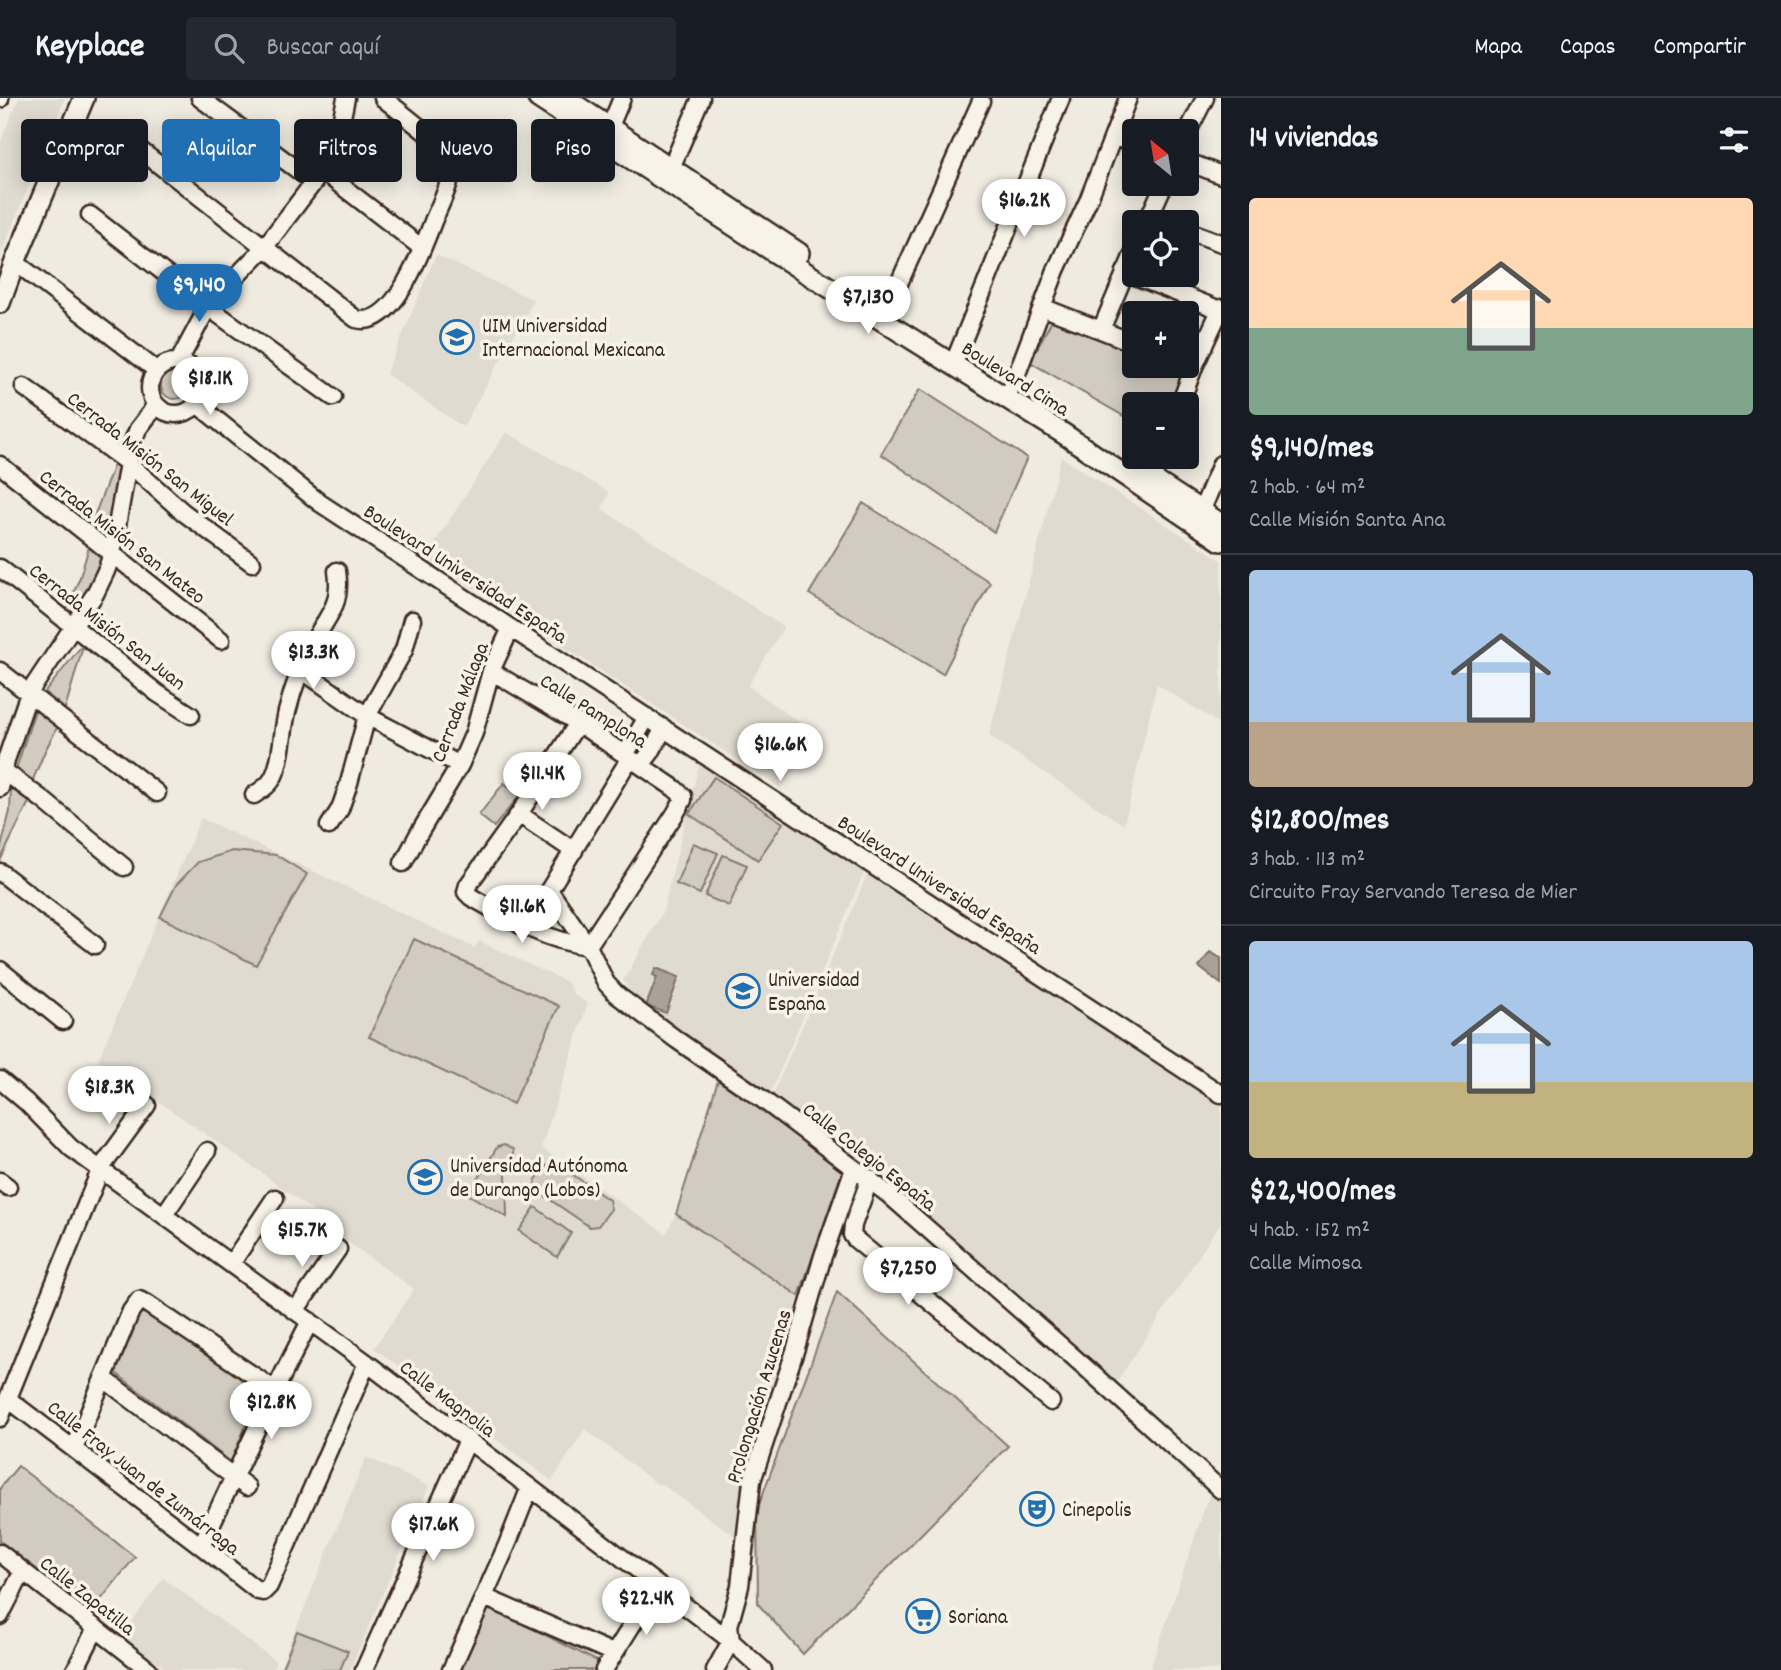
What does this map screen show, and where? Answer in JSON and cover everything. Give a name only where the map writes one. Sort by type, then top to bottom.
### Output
[{"type":"main road","points":[[0,303],[84,98]]},
{"type":"main road","name":"Boulevard Cima","points":[[538,98],[578,119]]},
{"type":"main road","name":"Boulevard Cima","points":[[565,98],[590,119]]},
{"type":"main road","name":"Boulevard Cima","points":[[615,138],[671,168],[815,271]]},
{"type":"main road","name":"Boulevard Cima","points":[[615,139],[956,360],[1064,434],[1198,518],[1221,541]]},
{"type":"main road","name":"Boulevard Cima","points":[[956,360],[1012,387],[1071,424],[1148,485]]},
{"type":"main road","name":"Boulevard Cima","points":[[1198,518],[1221,524]]},
{"type":"street","points":[[200,98],[294,160]]},
{"type":"street","points":[[342,119],[346,98]]},
{"type":"street","points":[[148,156],[356,319],[369,321],[390,305],[406,282],[422,248],[451,170],[450,157],[444,148],[383,98]]},
{"type":"street","points":[[613,119],[622,98]]},
{"type":"street","points":[[671,168],[701,98]]},
{"type":"street","points":[[956,360],[1061,98]]},
{"type":"street","points":[[1012,387],[1065,249],[1088,201],[1128,98]]},
{"type":"street","points":[[1194,119],[1205,98]]},
{"type":"street","points":[[885,316],[981,100]]},
{"type":"street","points":[[1114,136],[1122,140]]},
{"type":"street","points":[[1199,166],[1221,175]]},
{"type":"street","points":[[179,361],[208,307],[264,248],[314,182]]},
{"type":"street","points":[[327,182],[422,248]]},
{"type":"street","points":[[90,215],[208,307],[333,397]]},
{"type":"street","points":[[1199,235],[1221,243]]},
{"type":"street","points":[[15,262],[156,370]]},
{"type":"street","points":[[1101,330],[1122,279]]},
{"type":"street","points":[[1164,287],[1220,309],[1199,349]]},
{"type":"street","points":[[1042,307],[1122,338]]},
{"type":"street","points":[[179,361],[193,366],[202,379],[203,389],[201,398],[190,410],[172,414],[155,404],[149,387],[156,370],[167,363],[179,361]]},
{"type":"street","name":"Cerrada Misión San Miguel","points":[[24,387],[128,463],[183,512],[252,563]]},
{"type":"street","points":[[0,788],[5,760],[29,693],[95,594],[106,571],[112,554],[131,446],[138,429],[155,404]]},
{"type":"street","name":"Boulevard Universidad España","points":[[197,404],[320,503],[1221,1094]]},
{"type":"street","points":[[1198,518],[1221,464]]},
{"type":"street","name":"Cerrada Misión San Mateo","points":[[0,465],[221,640]]},
{"type":"street","points":[[1148,485],[1154,469]]},
{"type":"street","name":"Cerrada Misión San Juan","points":[[0,569],[157,693],[191,715]]},
{"type":"street","points":[[254,795],[271,781],[276,768],[286,712],[300,669],[335,607],[337,571]]},
{"type":"street","points":[[329,826],[340,809],[349,783],[367,716],[404,650],[412,620]]},
{"type":"street","name":"Cerrada Málaga","points":[[403,863],[460,765],[474,733],[491,671],[511,628]]},
{"type":"street","points":[[300,669],[367,716],[460,765]]},
{"type":"street","points":[[0,671],[157,793]]},
{"type":"street","name":"Calle Pamplona","points":[[491,671],[578,723],[674,788],[683,797],[675,814],[589,946]]},
{"type":"street","points":[[520,925],[549,890],[632,759],[647,718]]},
{"type":"street","points":[[578,723],[519,814],[468,885],[466,892],[520,925],[565,943],[589,946]]},
{"type":"street","points":[[632,759],[651,752],[664,729]]},
{"type":"street","points":[[2,770],[124,867]]},
{"type":"street","points":[[519,814],[574,851]]},
{"type":"street","points":[[0,872],[95,945]]},
{"type":"street","points":[[549,890],[589,946]]},
{"type":"street","name":"Calle Colegio España","points":[[589,946],[606,983],[617,995],[870,1178],[1221,1490]]},
{"type":"street","points":[[0,970],[63,1021]]},
{"type":"street","name":"Calle Magnolia","points":[[0,1080],[71,1148],[367,1363],[731,1641],[763,1670]]},
{"type":"street","points":[[0,1418],[101,1168],[147,1105]]},
{"type":"street","points":[[164,1214],[207,1151]]},
{"type":"street","name":"Prolongación Azucenas","points":[[731,1641],[729,1626],[740,1587],[752,1481],[823,1256],[854,1168]]},
{"type":"street","points":[[870,1178],[852,1235],[1051,1402]]},
{"type":"street","points":[[231,1264],[275,1198]]},
{"type":"street","points":[[295,1311],[338,1249]]},
{"type":"street","points":[[74,1449],[131,1311],[141,1300],[275,1390]]},
{"type":"street","points":[[201,1546],[240,1482],[275,1390],[310,1321]]},
{"type":"street","name":"Calle Fray Juan de Zumárraga","points":[[8,1399],[254,1589],[262,1591],[269,1586],[367,1363]]},
{"type":"street","points":[[103,1378],[240,1482]]},
{"type":"street","points":[[364,1670],[468,1440]]},
{"type":"street","points":[[452,1670],[530,1487]]},
{"type":"street","name":"Calle Zapatilla","points":[[0,1553],[149,1670]]},
{"type":"street","points":[[0,1616],[23,1572]]},
{"type":"street","points":[[604,1670],[657,1585]]},
{"type":"street","points":[[484,1597],[613,1653]]},
{"type":"street","points":[[75,1670],[96,1628]]},
{"type":"street","points":[[715,1670],[731,1641]]},
{"type":"shaded area","points":[[19,98],[65,98],[56,119],[21,119],[21,182],[30,182],[0,256],[0,142]]},
{"type":"shaded area","name":"UIM Universidad Internacional Mexicana","points":[[436,255],[534,300],[463,427],[386,374]]},
{"type":"shaded area","points":[[1054,316],[1122,345],[1122,378],[1180,378],[1175,392],[1122,392],[1122,415],[1030,362]]},
{"type":"shaded area","points":[[175,371],[185,375],[189,385],[185,395],[175,399],[165,395],[161,385],[165,375]]},
{"type":"shaded area","points":[[920,389],[1027,458],[994,532],[881,454]]},
{"type":"shaded area","points":[[506,432],[609,492],[602,509],[784,627],[748,686],[815,734],[781,788],[426,557]]},
{"type":"shaded area","points":[[1061,457],[1221,560],[1221,725],[1157,684],[1124,825],[989,736]]},
{"type":"shaded area","points":[[115,462],[119,465],[116,505],[109,542],[90,527]]},
{"type":"shaded area","points":[[863,503],[990,582],[943,674],[809,594]]},
{"type":"shaded area","points":[[89,547],[105,561],[75,615],[67,609]]},
{"type":"shaded area","points":[[84,643],[65,709],[45,692]]},
{"type":"shaded area","points":[[36,707],[59,724],[32,782],[16,769]]},
{"type":"shaded area","points":[[700,760],[865,870],[770,1094],[640,1004],[623,981],[663,911]]},
{"type":"shaded area","points":[[714,777],[783,823],[758,860],[689,814]]},
{"type":"shaded area","points":[[504,783],[520,795],[494,827],[479,815]]},
{"type":"shaded area","points":[[11,788],[29,802],[0,861],[10,811]]},
{"type":"shaded area","name":"Universidad Autónoma de Durango (Lobos)","points":[[201,818],[475,948],[479,941],[567,982],[574,995],[588,1003],[541,1148],[666,1234],[676,1214],[799,1296],[746,1475],[736,1537],[661,1484],[657,1484],[585,1429],[552,1481],[374,1348],[414,1289],[318,1221],[321,1217],[259,1171],[98,1060]]},
{"type":"shaded area","points":[[693,843],[718,853],[700,894],[676,884]]},
{"type":"shaded area","points":[[232,851],[276,855],[307,874],[256,965],[160,917],[176,885],[198,862]]},
{"type":"shaded area","points":[[723,855],[747,865],[729,906],[705,896]]},
{"type":"shaded area","points":[[868,873],[1221,1099],[1221,1222],[1115,1385],[900,1189],[772,1097]]},
{"type":"shaded area","points":[[414,939],[559,1006],[513,1104],[369,1037]]},
{"type":"shaded area","points":[[1210,952],[1221,958],[1221,984],[1199,967]]},
{"type":"shaded area","points":[[656,968],[679,977],[666,1013],[646,1006],[657,977],[653,975]]},
{"type":"shaded area","points":[[719,1077],[844,1166],[799,1296],[676,1214]]},
{"type":"shaded area","points":[[504,1145],[513,1150],[506,1174],[507,1217],[469,1195],[497,1147]]},
{"type":"shaded area","points":[[559,1165],[609,1200],[611,1209],[598,1226],[590,1227],[539,1192],[535,1181],[546,1166]]},
{"type":"shaded area","points":[[535,1207],[571,1233],[557,1257],[519,1231]]},
{"type":"shaded area","points":[[837,1292],[1008,1446],[803,1654],[758,1604],[757,1510]]},
{"type":"shaded area","points":[[139,1304],[259,1392],[231,1462],[112,1370]]},
{"type":"shaded area","points":[[366,1457],[429,1486],[350,1670],[279,1670]]},
{"type":"shaded area","points":[[18,1466],[135,1557],[91,1612],[0,1541],[0,1488]]},
{"type":"shaded area","points":[[1210,1492],[1221,1502],[1221,1670],[1150,1670]]},
{"type":"shaded area","points":[[163,1578],[276,1661],[272,1670],[168,1670],[122,1636]]},
{"type":"shaded area","points":[[483,1604],[599,1662],[595,1670],[454,1670]]},
{"type":"shaded area","points":[[297,1631],[348,1651],[340,1670],[281,1670]]},
{"type":"place","name":"UIM Universidad Internacional Mexicana","points":[[457,337]]},
{"type":"place","name":"Universidad España","points":[[743,991]]},
{"type":"place","name":"Universidad Autónoma de Durango (Lobos)","points":[[425,1177]]},
{"type":"place","name":"Cinepolis","points":[[1037,1509]]},
{"type":"place","name":"Soriana","points":[[923,1616]]}]
